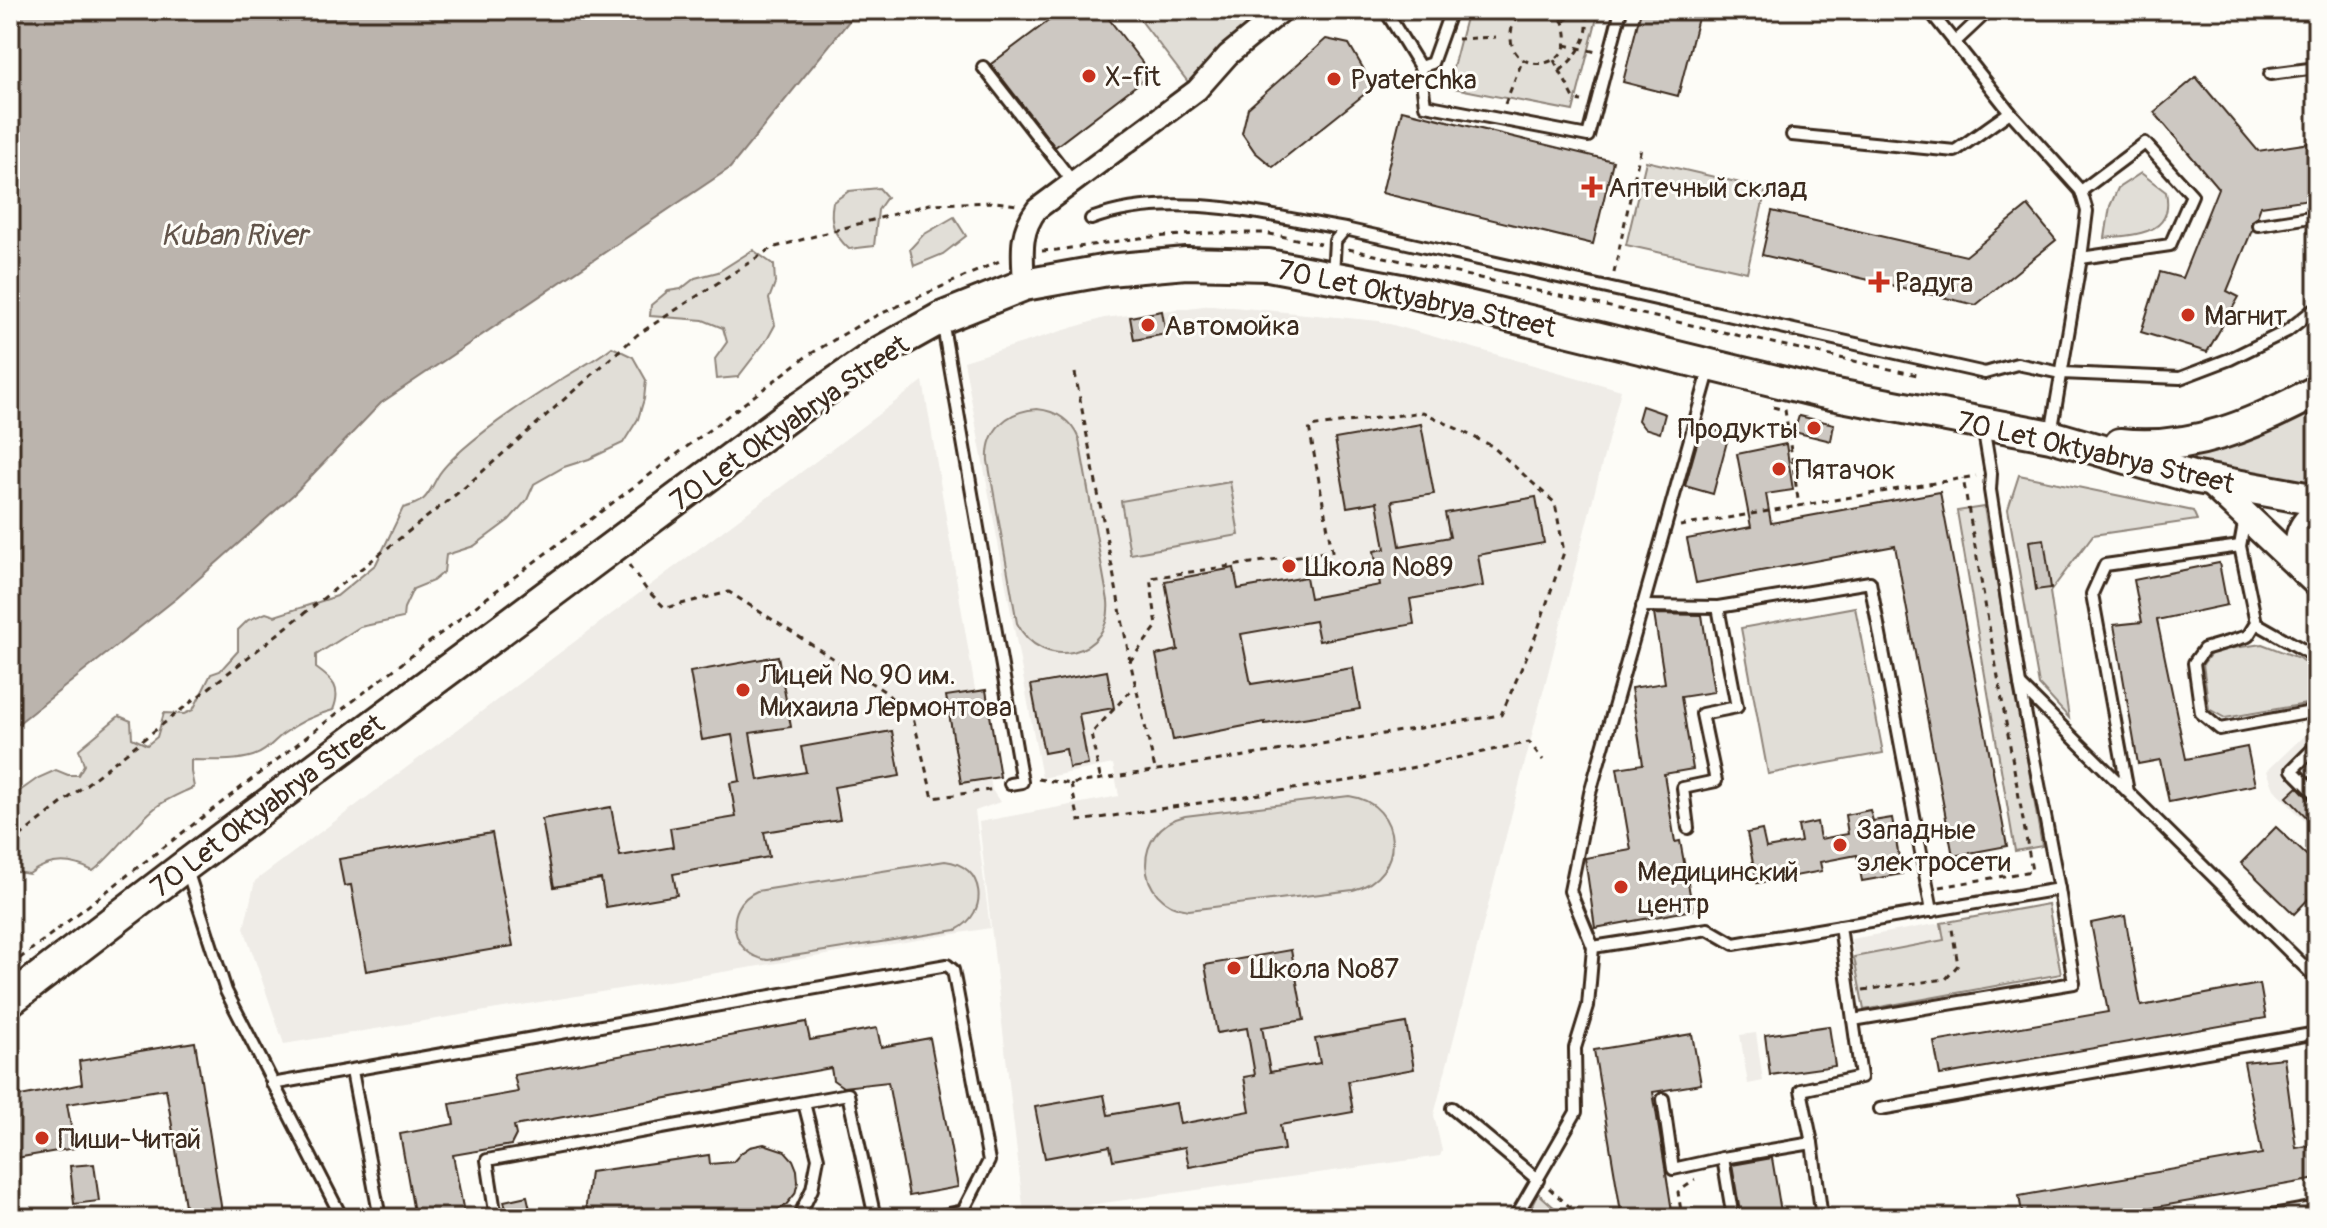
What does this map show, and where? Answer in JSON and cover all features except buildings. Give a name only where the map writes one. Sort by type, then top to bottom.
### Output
[{"type":"main road","name":"70 Let Oktyabrya Street","points":[[10,1000],[792,413],[880,352],[941,318],[1024,285],[1108,270],[1186,263],[1268,265],[1334,261],[1406,291],[1711,366],[1821,392],[2051,436],[2200,479],[2317,500]]},
{"type":"main road","points":[[2051,436],[2144,446],[2186,443],[2245,427],[2317,391]]},
{"type":"main road","points":[[2186,443],[2179,452],[2179,462],[2200,479]]},
{"type":"street","points":[[1024,285],[1023,235],[1027,222],[1037,209],[1197,90],[1228,55],[1283,10]]},
{"type":"street","points":[[2200,479],[2310,577]]},
{"type":"street","points":[[2310,577],[2298,548],[2300,533],[2307,520],[2317,513]]},
{"type":"lane","points":[[1385,10],[1420,67],[1425,105],[1588,136],[1621,10]]},
{"type":"lane","points":[[1420,67],[1432,63],[1451,10]]},
{"type":"lane","points":[[1929,10],[2010,112],[2081,191],[2087,211],[2051,436]]},
{"type":"lane","points":[[1954,43],[1989,10]]},
{"type":"lane","points":[[983,67],[1073,182]]},
{"type":"lane","points":[[2270,74],[2317,68]]},
{"type":"lane","points":[[1792,135],[1955,151],[2010,112]]},
{"type":"lane","points":[[2081,191],[2145,143],[2192,195],[2170,245],[2081,258]]},
{"type":"lane","points":[[1091,219],[1116,210],[1171,206],[1224,208],[1345,229],[1985,373],[2017,364],[2061,373],[2180,378],[2230,359],[2287,331],[2317,307]]},
{"type":"lane","points":[[2258,225],[2317,216]]},
{"type":"lane","points":[[1334,261],[1335,241],[1345,229]]},
{"type":"lane","points":[[941,318],[1022,782],[1010,784]]},
{"type":"lane","points":[[1515,1218],[1576,1112],[1575,1048],[1588,1006],[1593,947],[1570,891],[1590,793],[1711,366]]},
{"type":"lane","points":[[1853,1020],[2074,983],[2020,685],[1983,424]]},
{"type":"lane","points":[[2245,516],[2240,546],[2256,623],[2248,636],[2204,649],[2194,663],[2201,713],[2220,729],[2317,711]]},
{"type":"lane","points":[[2128,792],[2092,594],[2105,565],[2240,546]]},
{"type":"lane","points":[[1642,606],[1718,607],[1870,582],[1932,911]]},
{"type":"lane","points":[[1688,828],[1683,788],[1716,781],[1702,714],[1737,707],[1718,607]]},
{"type":"lane","points":[[2256,623],[2317,660]]},
{"type":"lane","points":[[2020,685],[2317,979]]},
{"type":"lane","points":[[2317,745],[2292,770],[2317,795]]},
{"type":"lane","points":[[185,866],[226,991],[342,1218]]},
{"type":"lane","points":[[1593,947],[1708,929],[1734,944],[2059,889]]},
{"type":"lane","points":[[1822,1218],[1801,1090],[1861,1077],[1840,926]]},
{"type":"lane","points":[[272,1084],[947,965],[953,970],[989,1161],[963,1211],[931,1218]]},
{"type":"lane","points":[[1880,1109],[2317,1033]]},
{"type":"lane","points":[[352,1071],[380,1218]]},
{"type":"lane","points":[[496,1218],[487,1160],[848,1094],[875,1218]]},
{"type":"lane","points":[[1663,1099],[1673,1169],[1812,1143]]},
{"type":"lane","points":[[803,1218],[802,1210],[812,1189],[818,1158],[804,1103]]},
{"type":"lane","points":[[1452,1108],[1538,1180]]},
{"type":"lane","points":[[1723,1158],[1733,1218]]},
{"type":"lane","points":[[2255,1218],[2317,1207]]},
{"type":"path","points":[[1526,10],[1515,20],[1511,41],[1523,59],[1532,64],[1543,64],[1562,53],[1567,34],[1564,22],[1549,10]]},
{"type":"path","points":[[1560,71],[1580,49],[1586,37],[1588,21],[1582,10],[1564,22]]},
{"type":"path","points":[[1442,38],[1496,37]]},
{"type":"path","points":[[1565,45],[1609,55]]},
{"type":"path","points":[[1502,120],[1507,98],[1523,59]]},
{"type":"path","points":[[1554,60],[1575,100],[1596,105]]},
{"type":"path","points":[[1610,289],[1641,147]]},
{"type":"path","points":[[10,844],[464,488],[637,335],[772,248],[930,204],[996,202],[1037,209]]},
{"type":"path","points":[[1265,233],[1334,261],[1917,375]]},
{"type":"path","points":[[1075,373],[1135,686],[1155,769]]},
{"type":"path","points":[[1771,407],[1785,410],[1799,506]]},
{"type":"path","points":[[1022,782],[1042,778],[1071,784],[1501,715],[1536,635],[1564,552],[1555,503],[1492,446],[1423,412],[1309,427],[1332,551],[1150,578],[1157,626],[1130,661]]},
{"type":"path","points":[[1665,529],[1991,474]]},
{"type":"path","points":[[1928,889],[2032,871],[1963,478]]},
{"type":"path","points":[[594,516],[646,589],[665,608],[729,592],[884,691],[913,718],[933,798],[992,790],[1010,784]]},
{"type":"path","points":[[1100,777],[1091,734],[1135,686]]},
{"type":"path","points":[[1071,784],[1079,821],[1360,779],[1529,742],[1543,760]]},
{"type":"path","points":[[1849,992],[1946,979],[1958,965],[1949,908]]},
{"type":"path","points":[[1675,1218],[1681,1211],[1678,1192],[1723,1158]]},
{"type":"path","points":[[1538,1180],[1582,1218]]},
{"type":"shaded area","points":[[1139,10],[1270,10],[1188,82],[1139,18]]},
{"type":"shaded area","points":[[1468,10],[1599,10],[1573,111],[1448,87]]},
{"type":"shaded area","points":[[1646,161],[1766,189],[1747,272],[1626,245]]},
{"type":"shaded area","points":[[2141,173],[2166,192],[2165,217],[2150,230],[2105,238],[2110,206],[2118,188]]},
{"type":"shaded area","points":[[879,188],[887,197],[878,210],[874,246],[849,249],[834,228],[833,202],[849,191]]},
{"type":"shaded area","points":[[954,217],[966,236],[943,254],[914,266],[910,249],[923,235]]},
{"type":"shaded area","points":[[753,250],[774,265],[775,283],[769,299],[775,325],[738,377],[717,379],[715,359],[727,342],[723,328],[703,320],[650,316],[651,305],[668,291],[681,289],[695,278],[718,272]]},
{"type":"shaded area","points":[[1212,305],[1379,321],[1621,390],[1434,1115],[1442,1151],[1440,1156],[1024,1214],[979,822],[1119,796],[1113,764],[1042,778],[964,361],[1104,318]]},
{"type":"shaded area","points":[[612,347],[633,357],[646,380],[638,419],[623,443],[564,467],[534,484],[527,500],[509,520],[474,546],[446,555],[444,572],[433,581],[413,589],[403,618],[360,627],[316,655],[316,668],[336,690],[333,710],[301,722],[253,756],[230,760],[191,760],[194,787],[155,808],[93,871],[77,864],[60,862],[29,874],[10,871],[10,798],[38,778],[56,770],[78,775],[84,765],[79,749],[119,716],[131,721],[132,738],[147,745],[157,737],[164,713],[184,714],[193,710],[211,674],[220,671],[238,651],[238,630],[248,620],[266,613],[275,616],[337,596],[376,564],[403,508],[425,497],[440,472],[460,452],[512,411]]},
{"type":"shaded area","name":"Лицей № 90 им. Михаила Лермонтова","points":[[923,381],[992,790],[1000,802],[975,811],[990,928],[284,1044],[244,928],[255,881]]},
{"type":"shaded area","points":[[1037,409],[1062,418],[1079,439],[1108,601],[1107,620],[1099,635],[1088,646],[1073,652],[1058,653],[1042,649],[1028,639],[1017,623],[988,461],[991,440],[1000,424],[1016,414]]},
{"type":"shaded area","points":[[2315,413],[2317,488],[2194,462],[2194,457],[2199,454],[2249,441]]},
{"type":"shaded area","points":[[2019,475],[2193,511],[2197,520],[2093,535],[2050,592],[2069,718],[2039,685],[2008,509]]},
{"type":"shaded area","points":[[1230,482],[1239,535],[1130,554],[1121,501]]},
{"type":"shaded area","points":[[1984,507],[2042,846],[2015,851],[1957,511]]},
{"type":"shaded area","points":[[1855,607],[1883,753],[1768,774],[1741,628]]},
{"type":"shaded area","points":[[2262,644],[2299,658],[2316,672],[2317,694],[2306,704],[2225,718],[2209,709],[2203,664],[2213,651]]},
{"type":"shaded area","points":[[2317,723],[2317,834],[2274,789],[2267,771]]},
{"type":"shaded area","points":[[1349,796],[1367,802],[1380,812],[1389,825],[1392,841],[1390,856],[1383,871],[1371,883],[1353,890],[1189,910],[1171,905],[1158,895],[1149,881],[1146,866],[1148,850],[1155,835],[1167,824],[1185,816]]},
{"type":"shaded area","points":[[945,861],[958,864],[968,871],[978,891],[974,913],[956,930],[768,960],[755,957],[745,950],[735,930],[739,908],[746,898],[757,891]]},
{"type":"shaded area","points":[[2048,904],[2061,974],[1864,1010],[1854,957],[1944,940],[1941,923]]},
{"type":"shaded area","points":[[1941,923],[1944,940],[1854,957],[1851,939]]},
{"type":"shaded area","points":[[1756,1033],[1763,1081],[1748,1084],[1740,1035]]},
{"type":"shaded area","points":[[1538,1193],[1566,1218],[1526,1218]]},
{"type":"water","name":"Kuban River","points":[[10,10],[858,10],[730,168],[381,403],[293,495],[177,598],[10,730]]},
{"type":"place","name":"X-fit","points":[[1089,76]]},
{"type":"place","name":"Pyaterchka","points":[[1334,79]]},
{"type":"place","name":"Аптечный склад","points":[[1592,187]]},
{"type":"place","name":"Радуга","points":[[1879,282]]},
{"type":"place","name":"Магнит","points":[[2188,315]]},
{"type":"place","name":"Автомойка","points":[[1148,325]]},
{"type":"place","name":"Продукты","points":[[1814,428]]},
{"type":"place","name":"Пятачок","points":[[1779,469]]},
{"type":"place","name":"Школа №89","points":[[1289,566]]},
{"type":"place","name":"Лицей № 90 им. Михаила Лермонтова","points":[[743,690]]},
{"type":"place","name":"Западные электросети","points":[[1840,845]]},
{"type":"place","name":"Медицинский центр","points":[[1621,887]]},
{"type":"place","name":"Школа №87","points":[[1234,968]]},
{"type":"place","name":"Пиши-Читай","points":[[42,1138]]}]
